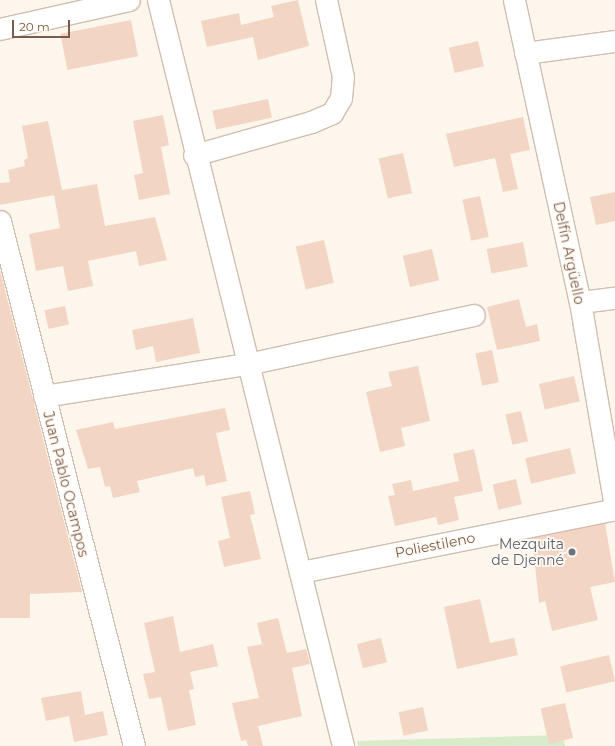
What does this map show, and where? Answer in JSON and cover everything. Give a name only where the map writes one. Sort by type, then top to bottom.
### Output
[{"type":"street","points":[[0,29],[129,0]]},
{"type":"street","points":[[158,0],[194,154],[301,572],[343,746]]},
{"type":"street","points":[[194,154],[311,122],[332,113],[341,98],[343,77],[326,0]]},
{"type":"street","name":"Delfín Argüello","points":[[514,0],[580,302],[615,508]]},
{"type":"street","points":[[525,53],[615,41]]},
{"type":"street","name":"Juan Pablo Ocampos","points":[[0,221],[134,746]]},
{"type":"street","points":[[580,302],[615,298]]},
{"type":"street","points":[[44,396],[247,364],[474,316]]},
{"type":"street","name":"Poliestileno","points":[[301,572],[615,508]]},
{"type":"green space","points":[[563,735],[565,746],[358,746],[357,741]]},
{"type":"building","points":[[298,0],[309,46],[258,60],[253,37],[207,47],[201,21],[239,13],[241,25],[274,17],[271,6]]},
{"type":"building","points":[[131,20],[138,56],[67,70],[60,34]]},
{"type":"building","points":[[478,41],[484,66],[455,73],[449,48]]},
{"type":"building","points":[[268,99],[272,118],[216,129],[212,111]]},
{"type":"building","points":[[163,115],[169,145],[161,147],[170,194],[139,200],[134,175],[143,173],[133,121]]},
{"type":"building","points":[[523,117],[530,150],[510,154],[518,189],[503,192],[495,158],[454,167],[446,134]]},
{"type":"building","points":[[48,121],[62,190],[97,184],[105,226],[155,217],[167,260],[139,266],[136,251],[88,261],[93,286],[68,291],[63,266],[36,271],[29,234],[60,228],[54,195],[0,205],[0,183],[10,182],[8,170],[25,166],[24,160],[28,158],[22,126]]},
{"type":"building","points":[[403,153],[412,193],[388,199],[379,159]]},
{"type":"building","points":[[615,192],[615,221],[596,225],[590,197]]},
{"type":"building","points":[[480,196],[489,237],[471,241],[462,200]]},
{"type":"building","points":[[324,240],[334,283],[306,289],[296,247]]},
{"type":"building","points":[[523,242],[528,267],[491,274],[487,249]]},
{"type":"building","points":[[432,249],[439,280],[410,287],[403,256]]},
{"type":"building","points":[[0,270],[82,592],[30,594],[30,618],[0,618]]},
{"type":"building","points":[[519,299],[526,327],[537,324],[540,341],[497,350],[487,307]]},
{"type":"building","points":[[65,306],[69,325],[48,329],[44,310]]},
{"type":"building","points":[[193,318],[200,353],[156,362],[153,346],[136,350],[132,330]]},
{"type":"building","points":[[492,350],[499,382],[482,386],[475,354]]},
{"type":"building","points":[[418,366],[430,421],[401,428],[405,446],[380,452],[366,392],[392,386],[388,372]]},
{"type":"building","points":[[574,376],[580,401],[545,409],[539,384]]},
{"type":"building","points":[[225,408],[230,430],[216,433],[227,481],[206,486],[204,475],[195,477],[193,468],[137,481],[140,492],[113,498],[110,486],[105,487],[100,467],[88,469],[76,430],[113,422],[115,429]]},
{"type":"building","points":[[521,411],[528,441],[512,445],[505,415]]},
{"type":"building","points":[[570,448],[576,473],[531,484],[525,458]]},
{"type":"building","points":[[474,449],[483,491],[454,497],[459,520],[438,525],[436,517],[395,526],[388,496],[395,495],[392,484],[411,480],[413,491],[459,481],[453,454]]},
{"type":"building","points":[[516,479],[522,504],[498,510],[493,484]]},
{"type":"building","points":[[250,491],[255,514],[250,515],[261,559],[224,567],[218,541],[230,538],[221,497]]},
{"type":"building","name":"Mezquita de Djenné","points":[[605,523],[615,582],[590,587],[598,620],[552,631],[545,601],[539,603],[532,538]]},
{"type":"building","points":[[480,599],[490,643],[514,638],[518,655],[457,669],[444,607]]},
{"type":"building","points":[[173,616],[180,652],[213,644],[218,666],[190,672],[194,689],[189,690],[196,725],[168,731],[161,697],[149,699],[143,674],[155,672],[144,623]]},
{"type":"building","points":[[278,618],[287,653],[306,649],[310,664],[292,668],[302,716],[258,726],[263,746],[248,746],[246,740],[241,741],[232,703],[259,698],[247,647],[262,644],[257,623]]},
{"type":"building","points":[[381,638],[387,662],[363,668],[357,644]]},
{"type":"building","points":[[609,655],[615,681],[566,693],[560,666]]},
{"type":"building","points":[[81,691],[85,715],[103,711],[108,735],[74,742],[69,716],[46,721],[41,698]]},
{"type":"building","points":[[565,703],[573,738],[549,744],[541,709]]},
{"type":"building","points":[[423,707],[428,730],[404,736],[399,712]]},
{"type":"place","name":"Mezquita de Djenné","points":[[572,552]]}]
